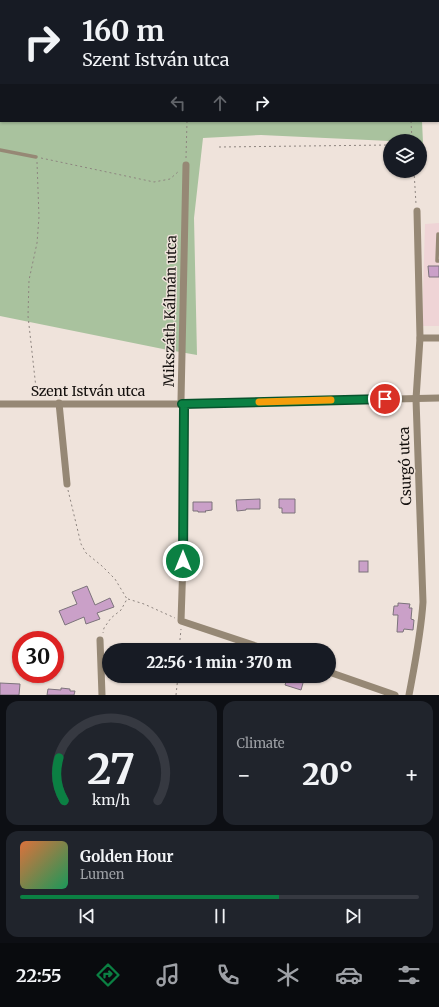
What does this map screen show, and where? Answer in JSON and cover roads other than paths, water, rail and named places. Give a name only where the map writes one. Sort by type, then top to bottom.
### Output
[{"type":"street","name":"Mikszáth Kálmán utca","points":[[186,165],[181,400],[184,406],[182,621],[247,643]]},
{"type":"street","name":"Csurgó utca","points":[[409,695],[422,625],[423,602],[416,399],[420,338],[417,211]]},
{"type":"street","points":[[420,338],[439,338]]},
{"type":"street","name":"Szent István utca","points":[[0,404],[182,404],[439,398]]},
{"type":"street","points":[[59,403],[67,484]]},
{"type":"street","points":[[100,640],[102,695]]},
{"type":"street","points":[[336,674],[395,695]]},
{"type":"lane","points":[[0,150],[36,157]]},
{"type":"lane","points":[[438,234],[437,261],[439,261]]}]
